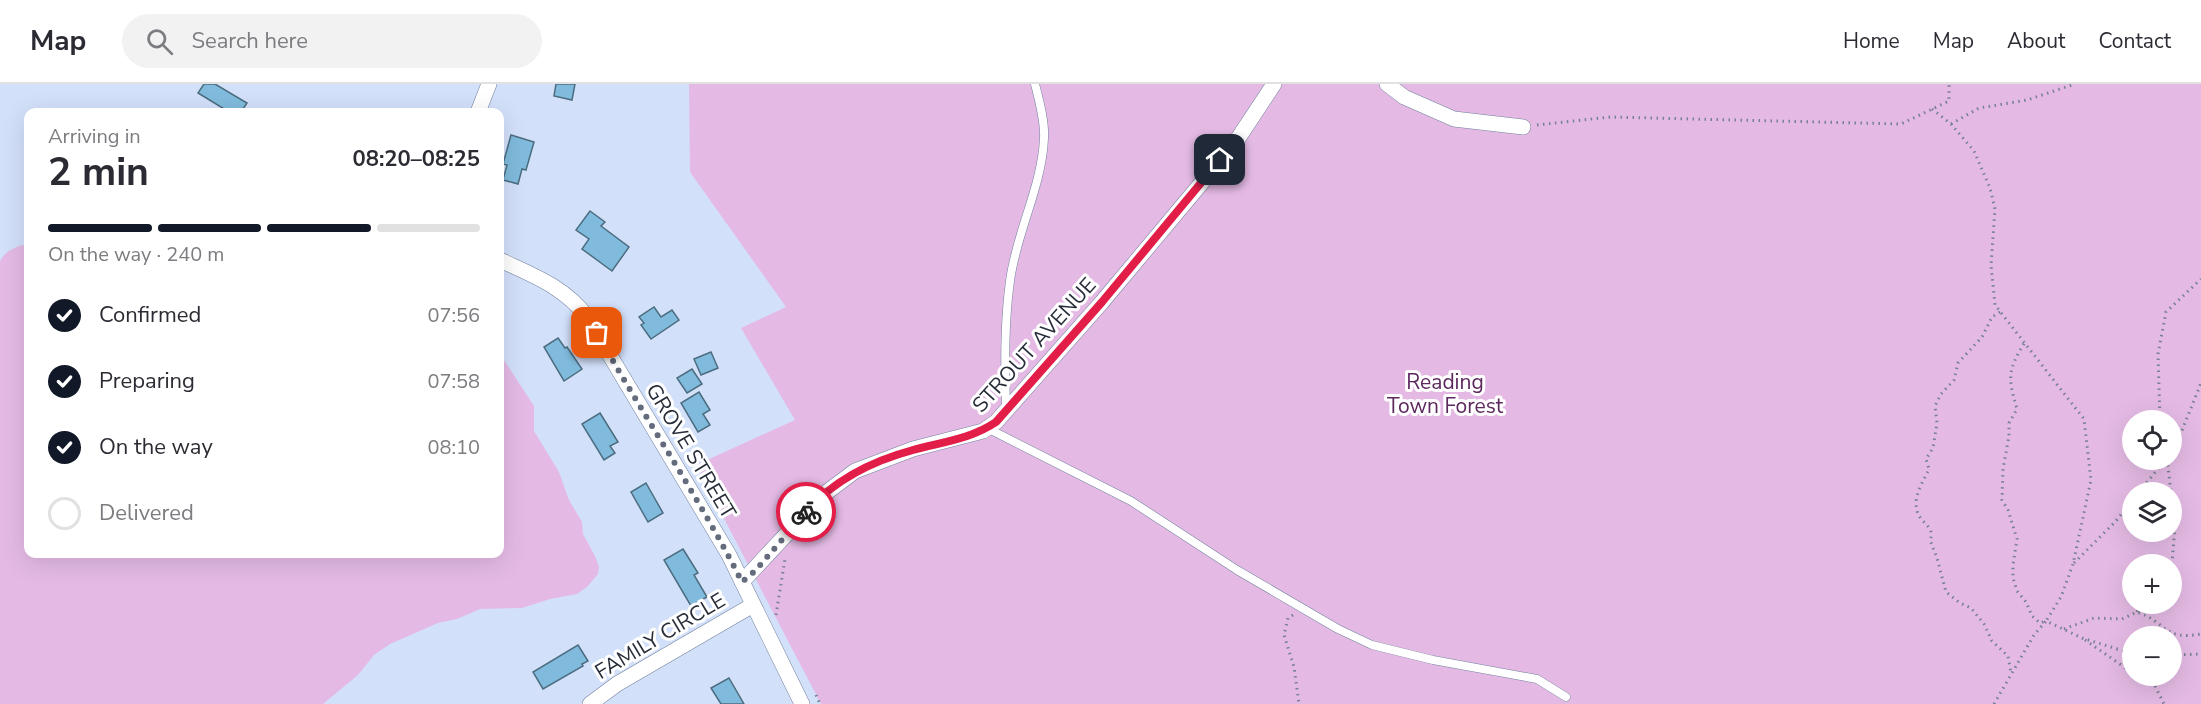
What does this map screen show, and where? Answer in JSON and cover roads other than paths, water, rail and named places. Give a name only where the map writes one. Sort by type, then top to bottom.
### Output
[{"type":"street","points":[[480,108],[489,84]]},
{"type":"street","name":"STROUT AVENUE","points":[[742,582],[823,495],[855,471],[914,449],[958,439],[987,428],[996,422],[1102,302],[1235,142],[1274,84]]},
{"type":"street","points":[[1387,84],[1404,97],[1454,119],[1523,127]]},
{"type":"street","name":"GROVE STREET","points":[[504,262],[549,283],[580,307],[708,519],[802,704]]},
{"type":"street","name":"FAMILY CIRCLE","points":[[590,704],[617,684],[753,605]]},
{"type":"lane","points":[[1006,411],[1005,343],[1010,279],[1020,232],[1042,164],[1045,136],[1035,84]]},
{"type":"lane","points":[[987,428],[1131,501],[1237,570],[1338,629],[1372,645],[1433,660],[1538,679],[1566,697]]},
{"type":"park label","name":"Reading Town Forest","points":[[1445,394]]}]
